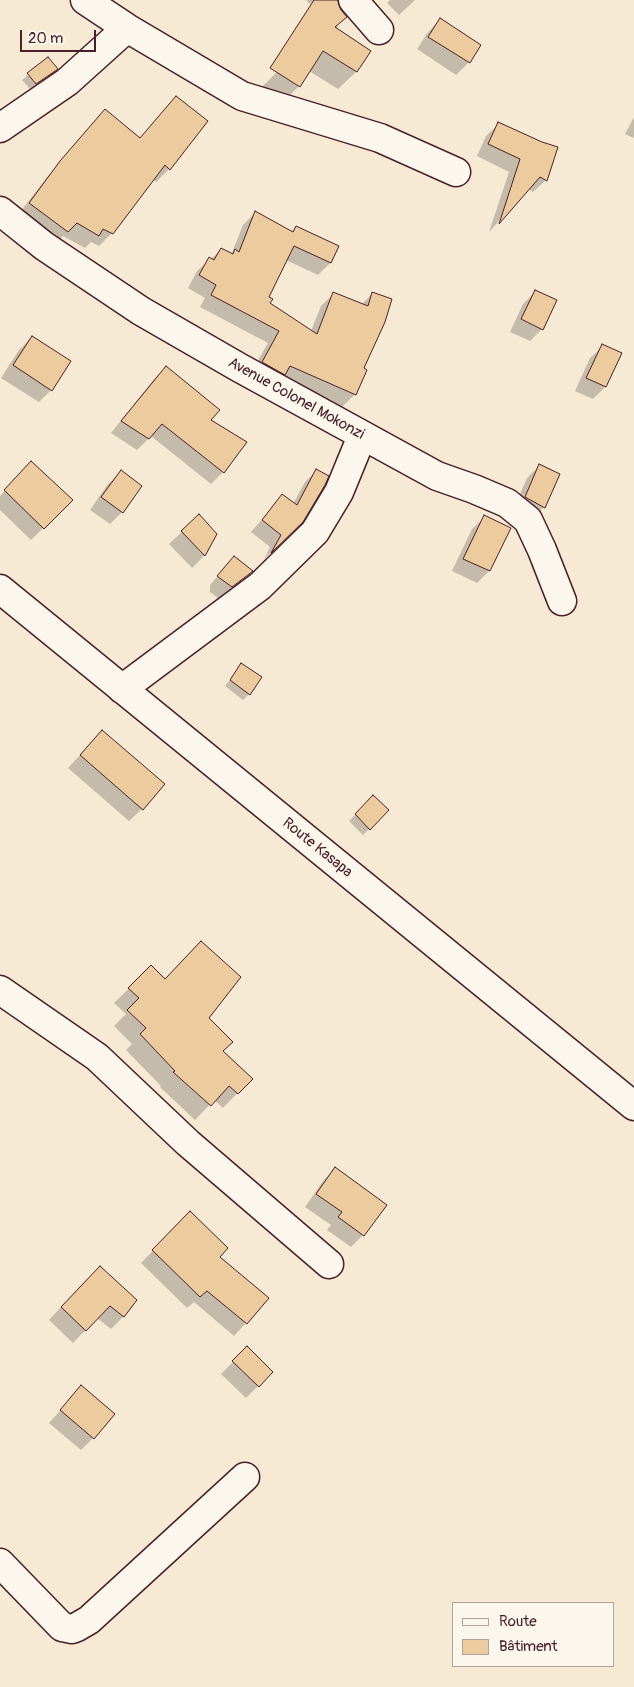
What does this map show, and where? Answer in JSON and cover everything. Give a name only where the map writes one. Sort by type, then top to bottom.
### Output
[{"type":"street","points":[[85,0],[127,28],[242,96],[380,138],[456,172]]},
{"type":"street","points":[[353,0],[379,30]]},
{"type":"street","points":[[0,128],[67,82],[127,28]]},
{"type":"street","name":"Avenue Colonel Mokonzi","points":[[0,211],[44,246],[141,310],[362,436],[437,476],[474,488],[507,503],[528,520],[562,601]]},
{"type":"street","points":[[122,689],[260,586],[314,532],[339,492],[362,436]]},
{"type":"street","name":"Route Kasapa","points":[[0,590],[634,1106]]},
{"type":"street","points":[[0,990],[97,1057],[188,1143],[328,1264]]},
{"type":"street","points":[[0,1563],[62,1627],[72,1629],[89,1620],[245,1477]]},
{"type":"building","points":[[314,0],[338,0],[341,10],[347,17],[335,27],[371,51],[357,72],[323,51],[300,87],[270,68]]},
{"type":"building","points":[[440,18],[481,45],[470,63],[428,37]]},
{"type":"building","points":[[48,57],[58,69],[36,84],[27,73]]},
{"type":"building","points":[[176,96],[208,121],[170,170],[165,165],[113,234],[103,229],[99,236],[77,223],[68,232],[29,203],[60,161],[105,109],[140,138]]},
{"type":"building","points":[[498,122],[542,142],[558,147],[547,181],[540,177],[499,224],[520,159],[488,144]]},
{"type":"building","points":[[255,211],[293,232],[296,226],[339,246],[331,263],[294,246],[269,297],[273,299],[270,303],[317,334],[333,292],[368,306],[372,292],[392,299],[385,322],[364,368],[367,370],[356,395],[290,366],[285,375],[262,362],[279,331],[211,295],[216,285],[199,275],[209,257],[214,260],[221,248],[233,254],[235,249],[239,252]]},
{"type":"building","points":[[535,290],[557,300],[543,330],[521,319]]},
{"type":"building","points":[[32,336],[71,361],[52,391],[13,365]]},
{"type":"building","points":[[602,344],[622,353],[606,387],[586,378]]},
{"type":"building","points":[[166,366],[220,410],[211,420],[247,442],[224,473],[162,424],[149,439],[121,421]]},
{"type":"building","points":[[31,461],[73,500],[44,529],[4,490]]},
{"type":"building","points":[[539,464],[560,474],[545,508],[525,497]]},
{"type":"building","points":[[316,469],[329,476],[325,485],[303,522],[271,553],[281,535],[262,520],[282,494],[297,505]]},
{"type":"building","points":[[121,470],[142,486],[123,513],[101,497]]},
{"type":"building","points":[[199,514],[217,534],[205,556],[181,531]]},
{"type":"building","points":[[484,515],[511,528],[490,571],[463,559]]},
{"type":"building","points":[[234,556],[253,571],[232,587],[217,576]]},
{"type":"building","points":[[241,663],[262,677],[250,695],[230,680]]},
{"type":"building","points":[[102,730],[165,784],[143,810],[80,755]]},
{"type":"building","points":[[373,795],[389,810],[370,830],[355,814]]},
{"type":"building","points":[[201,941],[241,977],[209,1018],[233,1042],[223,1051],[253,1079],[238,1094],[229,1086],[211,1106],[173,1072],[175,1071],[140,1034],[146,1028],[127,1010],[139,998],[128,988],[151,965],[165,979]]},
{"type":"building","points":[[335,1167],[387,1205],[364,1236],[338,1217],[342,1212],[316,1194]]},
{"type":"building","points":[[190,1211],[228,1248],[220,1257],[269,1298],[247,1324],[207,1291],[200,1297],[152,1250]]},
{"type":"building","points":[[100,1266],[137,1300],[124,1317],[110,1306],[86,1331],[61,1307]]},
{"type":"building","points":[[247,1346],[273,1372],[259,1387],[232,1361]]},
{"type":"building","points":[[81,1385],[115,1414],[94,1439],[60,1410]]}]
